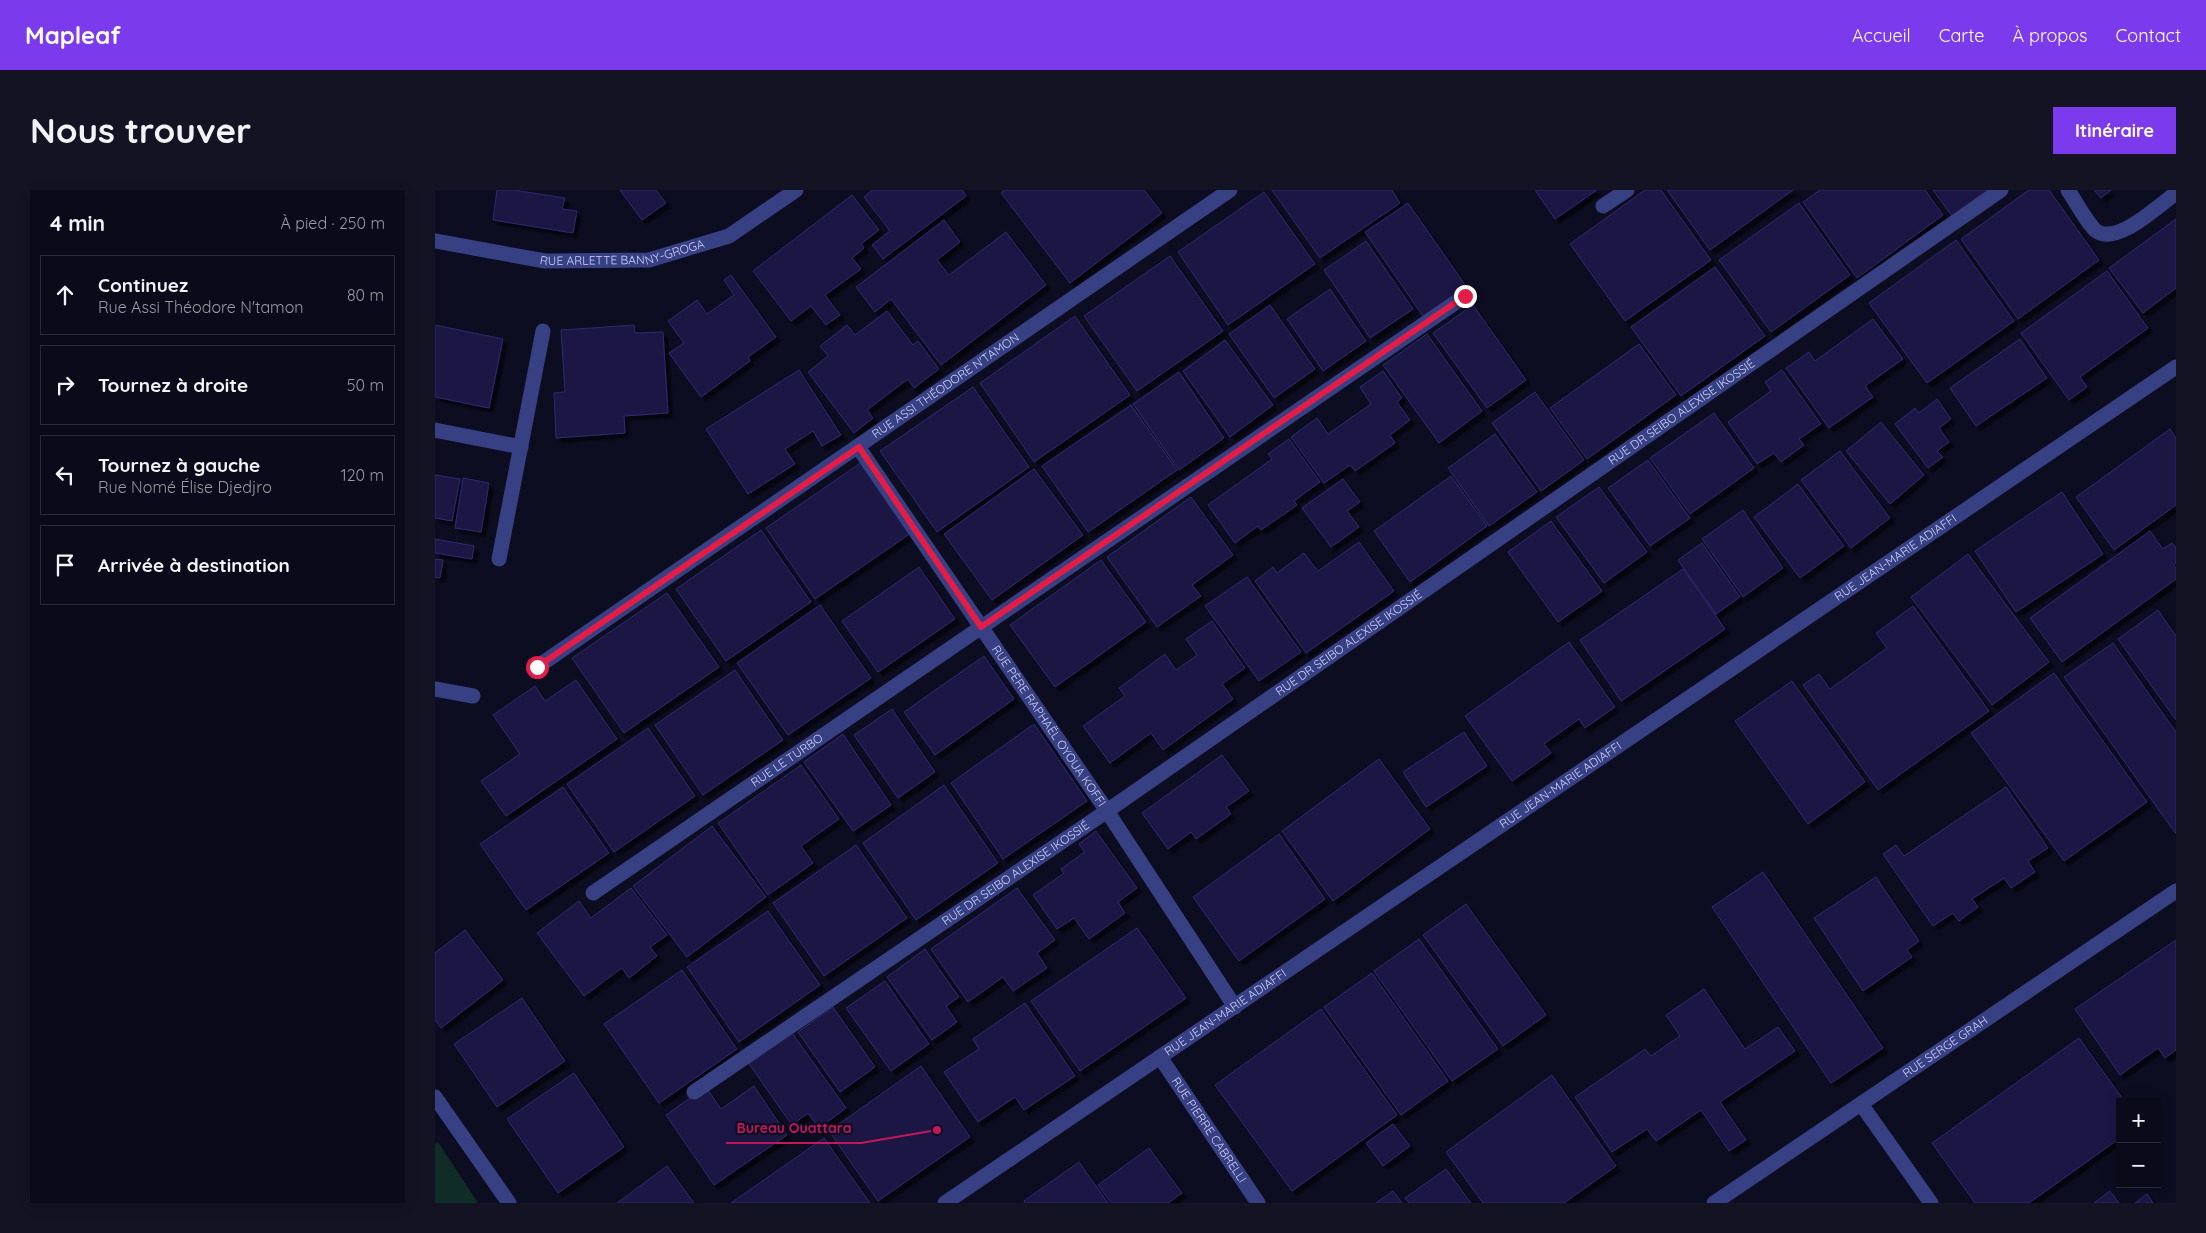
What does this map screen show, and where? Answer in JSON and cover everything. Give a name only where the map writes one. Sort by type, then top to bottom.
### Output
[{"type":"street","name":"RUE ARLETTE BANNY-GROGA","points":[[435,240],[545,261],[649,260],[729,236],[796,190]]},
{"type":"street","name":"RUE ASSI THÉODORE N'TAMON","points":[[537,667],[1230,190]]},
{"type":"street","points":[[1603,206],[1627,190]]},
{"type":"street","name":"RUE DR SEIBO ALEXISE IKOSSIÉ","points":[[694,1092],[1107,811],[2001,190]]},
{"type":"street","points":[[2068,190],[2095,230],[2110,235],[2125,231],[2176,193]]},
{"type":"street","name":"RUE LE TURBO","points":[[593,893],[1465,296]]},
{"type":"street","points":[[499,559],[543,331]]},
{"type":"street","name":"RUE JEAN-MARIE ADIAFFI","points":[[945,1203],[2176,367]]},
{"type":"street","points":[[435,430],[521,447]]},
{"type":"street","name":"RUE PÈRE RAPHAËL OYOUA KOFFI","points":[[859,447],[1107,811],[1235,1006]]},
{"type":"street","points":[[435,689],[473,696]]},
{"type":"street","name":"RUE SERGE GRAH","points":[[1714,1203],[2176,891]]},
{"type":"street","name":"RUE PIERRE CABRELLI","points":[[1160,1057],[1258,1203]]},
{"type":"street","points":[[435,1098],[509,1203]]},
{"type":"street","points":[[1861,1104],[1931,1203]]},
{"type":"green space","points":[[438,1142],[478,1203],[435,1203],[435,1144]]},
{"type":"building","points":[[497,190],[513,190],[565,198],[562,209],[577,211],[573,233],[493,220]]},
{"type":"building","points":[[620,190],[656,190],[666,203],[642,220]]},
{"type":"building","points":[[872,190],[962,190],[966,196],[883,259],[872,245],[890,231],[864,197]]},
{"type":"building","points":[[1004,190],[1144,190],[1162,213],[1070,283],[1001,193]]},
{"type":"building","points":[[1272,190],[1392,190],[1400,203],[1320,258]]},
{"type":"building","points":[[1535,190],[1597,190],[1555,219]]},
{"type":"building","points":[[1645,190],[1661,190],[1711,260],[1625,321],[1570,244]]},
{"type":"building","points":[[1667,190],[1793,190],[1710,250]]},
{"type":"building","points":[[1820,190],[1925,190],[1943,215],[1857,278],[1803,202]]},
{"type":"building","points":[[1933,190],[1988,190],[1952,216]]},
{"type":"building","points":[[2029,190],[2049,190],[2099,260],[2018,319],[1961,239]]},
{"type":"building","points":[[2094,190],[2111,190],[2101,198]]},
{"type":"building","points":[[1264,192],[1315,264],[1228,325],[1178,252]]},
{"type":"building","points":[[852,195],[879,230],[861,244],[864,248],[852,258],[861,269],[825,295],[840,315],[826,325],[811,306],[791,321],[753,271]]},
{"type":"building","points":[[1408,203],[1468,289],[1425,319],[1365,232]]},
{"type":"building","points":[[1799,203],[1850,275],[1771,332],[1719,260]]},
{"type":"building","points":[[2176,219],[2176,288],[2143,313],[2109,268]]},
{"type":"building","points":[[944,220],[960,242],[937,260],[949,275],[1006,232],[1046,285],[941,365],[891,299],[875,312],[856,287]]},
{"type":"building","points":[[1956,240],[2014,321],[1927,383],[1869,303]]},
{"type":"building","points":[[1366,241],[1413,309],[1370,338],[1324,270]]},
{"type":"building","points":[[1170,256],[1223,331],[1137,391],[1084,316]]},
{"type":"building","points":[[1715,267],[1765,336],[1681,396],[1631,327]]},
{"type":"building","points":[[2107,271],[2148,328],[2080,377],[2087,387],[2069,400],[2021,333]]},
{"type":"building","points":[[731,275],[776,337],[748,357],[750,361],[701,397],[669,353],[684,343],[668,321],[697,300],[707,314],[734,295],[724,280]]},
{"type":"building","points":[[1330,289],[1366,341],[1323,371],[1287,319]]},
{"type":"building","points":[[1270,305],[1315,369],[1274,398],[1229,334]]},
{"type":"building","points":[[1473,305],[1526,380],[1487,408],[1433,333]]},
{"type":"building","points":[[887,311],[913,345],[918,341],[939,369],[914,388],[908,379],[867,410],[873,418],[854,433],[808,372],[828,356],[820,346],[847,325],[855,335]]},
{"type":"building","points":[[1075,316],[1130,395],[1034,462],[980,383]]},
{"type":"building","points":[[1873,319],[1903,359],[1865,386],[1873,397],[1829,428],[1786,368],[1809,352],[1815,361]]},
{"type":"building","points":[[435,325],[503,339],[489,408],[435,397]]},
{"type":"building","points":[[634,325],[635,333],[663,332],[668,413],[624,416],[625,433],[556,438],[554,393],[565,392],[561,330]]},
{"type":"building","points":[[1427,334],[1482,411],[1439,443],[1383,365]]},
{"type":"building","points":[[2020,339],[2047,378],[1976,426],[1950,388]]},
{"type":"building","points":[[1225,340],[1273,405],[1230,437],[1183,371]]},
{"type":"building","points":[[1639,344],[1676,395],[1587,459],[1550,408]]},
{"type":"building","points":[[799,370],[841,435],[822,446],[813,431],[785,449],[795,464],[748,494],[706,429]]},
{"type":"building","points":[[1782,370],[1821,424],[1799,439],[1804,445],[1781,462],[1774,453],[1757,464],[1728,422],[1771,391],[1765,382]]},
{"type":"building","points":[[1383,371],[1402,398],[1397,402],[1410,420],[1390,435],[1395,443],[1355,471],[1350,465],[1324,483],[1291,437],[1317,418],[1328,434],[1371,404],[1360,387]]},
{"type":"building","points":[[1179,372],[1224,438],[1179,470],[1133,404]]},
{"type":"building","points":[[973,387],[1029,467],[937,532],[880,451]]},
{"type":"building","points":[[1535,392],[1584,460],[1541,491],[1492,423]]},
{"type":"building","points":[[1937,399],[1951,419],[1939,428],[1949,442],[1937,451],[1943,457],[1928,468],[1895,424],[1915,408],[1919,413]]},
{"type":"building","points":[[1131,405],[1177,470],[1088,532],[1042,466]]},
{"type":"building","points":[[1714,413],[1754,468],[1690,514],[1650,458]]},
{"type":"building","points":[[1881,422],[1924,475],[1890,504],[1846,451]]},
{"type":"building","points":[[2170,429],[2176,438],[2176,505],[2114,550],[2076,497]]},
{"type":"building","points":[[1495,434],[1537,492],[1489,526],[1448,468]]},
{"type":"building","points":[[1289,439],[1320,482],[1294,501],[1297,505],[1261,530],[1258,526],[1235,543],[1208,505],[1272,459],[1268,454]]},
{"type":"building","points":[[1840,451],[1890,518],[1851,548],[1801,480]]},
{"type":"building","points":[[1648,460],[1690,518],[1650,546],[1608,488]]},
{"type":"building","points":[[862,462],[911,533],[815,599],[766,528]]},
{"type":"building","points":[[1034,469],[1083,535],[992,600],[944,534]]},
{"type":"building","points":[[435,475],[460,479],[452,521],[435,518]]},
{"type":"building","points":[[1451,476],[1487,526],[1410,582],[1374,531]]},
{"type":"building","points":[[463,478],[489,483],[481,532],[455,528]]},
{"type":"building","points":[[1343,479],[1360,502],[1347,511],[1359,527],[1331,547],[1302,508]]},
{"type":"building","points":[[1798,484],[1844,546],[1800,578],[1754,517]]},
{"type":"building","points":[[1599,487],[1647,552],[1604,583],[1556,517]]},
{"type":"building","points":[[2062,492],[2103,554],[2016,612],[1975,551]]},
{"type":"building","points":[[1191,497],[1233,555],[1192,585],[1201,596],[1157,627],[1107,557]]},
{"type":"building","points":[[1743,510],[1783,568],[1743,597],[1702,539]]},
{"type":"building","points":[[1551,521],[1602,591],[1558,622],[1508,552]]},
{"type":"building","points":[[761,530],[811,602],[726,661],[676,589]]},
{"type":"building","points":[[2150,531],[2163,549],[2172,543],[2176,548],[2176,563],[2174,565],[2176,568],[2176,579],[2062,662],[2030,618]]},
{"type":"building","points":[[435,539],[474,546],[472,559],[435,553]]},
{"type":"building","points":[[1359,542],[1394,591],[1306,653],[1255,581],[1273,567],[1277,573],[1304,553],[1318,571]]},
{"type":"building","points":[[1702,543],[1740,597],[1716,614],[1678,560]]},
{"type":"building","points":[[1968,554],[2049,662],[1992,705],[1911,597]]},
{"type":"building","points":[[435,559],[443,560],[440,578],[435,577]]},
{"type":"building","points":[[1101,560],[1146,622],[1055,687],[1010,625]]},
{"type":"building","points":[[919,567],[955,619],[878,672],[842,621]]},
{"type":"building","points":[[1683,569],[1725,629],[1621,701],[1580,640]]},
{"type":"building","points":[[1247,577],[1301,652],[1259,681],[1205,606]]},
{"type":"building","points":[[667,593],[719,667],[624,733],[572,658]]},
{"type":"building","points":[[820,605],[871,678],[788,735],[737,663]]},
{"type":"building","points":[[1913,606],[1989,711],[1878,790],[1803,685],[1819,674],[1830,689],[1887,648],[1876,633]]},
{"type":"building","points":[[2158,610],[2176,636],[2176,720],[2118,639]]},
{"type":"building","points":[[1212,621],[1245,668],[1222,684],[1233,699],[1163,750],[1151,733],[1110,763],[1083,726],[1125,696],[1119,688],[1165,654],[1176,670],[1197,655],[1186,639]]},
{"type":"building","points":[[1569,642],[1615,707],[1585,728],[1579,719],[1544,744],[1551,753],[1512,781],[1465,716]]},
{"type":"building","points":[[2113,643],[2176,732],[2176,834],[2064,677]]},
{"type":"building","points":[[984,656],[1014,699],[935,755],[904,712]]},
{"type":"building","points":[[735,670],[783,740],[703,795],[655,725]]},
{"type":"building","points":[[2054,673],[2147,802],[2064,861],[1971,733]]},
{"type":"building","points":[[576,680],[617,739],[506,816],[481,781],[520,754],[493,715],[535,686],[545,701]]},
{"type":"building","points":[[1792,681],[1865,782],[1808,824],[1735,721]]},
{"type":"building","points":[[892,709],[935,772],[898,798],[854,735]]},
{"type":"building","points":[[1034,724],[1087,801],[1003,859],[951,783]]},
{"type":"building","points":[[648,728],[695,796],[614,852],[567,784]]},
{"type":"building","points":[[1464,732],[1487,766],[1426,807],[1403,772]]},
{"type":"building","points":[[843,734],[891,805],[853,831],[804,762]]},
{"type":"building","points":[[1222,755],[1249,791],[1226,807],[1231,814],[1196,839],[1191,832],[1168,849],[1142,813]]},
{"type":"building","points":[[1379,759],[1430,829],[1333,901],[1282,831]]},
{"type":"building","points":[[801,765],[839,819],[801,846],[813,863],[768,895],[718,823]]},
{"type":"building","points":[[944,785],[998,863],[916,920],[863,843]]},
{"type":"building","points":[[563,787],[609,853],[526,910],[480,844]]},
{"type":"building","points":[[2006,787],[2048,848],[2028,861],[2035,872],[2011,888],[2004,878],[1972,899],[1978,907],[1959,921],[1953,913],[1933,926],[1883,854],[1896,845],[1904,856]]},
{"type":"building","points":[[712,826],[766,897],[687,957],[633,886]]},
{"type":"building","points":[[1096,831],[1137,888],[1118,902],[1125,913],[1089,939],[1074,918],[1057,929],[1033,895],[1064,873],[1061,869],[1085,852],[1079,844]]},
{"type":"building","points":[[1279,834],[1325,899],[1239,961],[1193,897]]},
{"type":"building","points":[[856,845],[907,918],[824,976],[773,903]]},
{"type":"building","points":[[1763,872],[1883,1048],[1831,1083],[1712,907]]},
{"type":"building","points":[[1876,877],[1919,941],[1907,950],[1912,957],[1863,991],[1814,918]]},
{"type":"building","points":[[631,888],[667,935],[650,947],[657,956],[629,978],[622,968],[584,996],[537,933],[579,901],[591,918]]},
{"type":"building","points":[[1017,888],[1055,940],[1037,953],[1047,968],[1013,991],[1003,977],[968,1002],[931,949]]},
{"type":"building","points":[[1466,904],[1546,1015],[1503,1046],[1423,935]]},
{"type":"building","points":[[768,911],[820,985],[739,1042],[687,967]]},
{"type":"building","points":[[1137,928],[1186,998],[1080,1071],[1031,1001]]},
{"type":"building","points":[[465,930],[503,980],[441,1028],[435,1020],[435,953]]},
{"type":"building","points":[[1419,939],[1498,1049],[1452,1081],[1374,971]]},
{"type":"building","points":[[2176,940],[2176,1050],[2165,1058],[2158,1048],[2120,1075],[2075,1009]]},
{"type":"building","points":[[925,949],[959,997],[946,1006],[957,1022],[932,1040],[887,977]]},
{"type":"building","points":[[682,970],[737,1049],[659,1103],[604,1024]]},
{"type":"building","points":[[1372,973],[1448,1081],[1401,1115],[1324,1007]]},
{"type":"building","points":[[885,981],[929,1044],[891,1071],[846,1008]]},
{"type":"building","points":[[1704,989],[1745,1049],[1778,1027],[1795,1051],[1720,1102],[1746,1140],[1729,1151],[1701,1110],[1656,1141],[1647,1129],[1612,1152],[1575,1097],[1645,1049],[1651,1056],[1680,1036],[1666,1015]]},
{"type":"building","points":[[522,998],[565,1061],[497,1107],[454,1044]]},
{"type":"building","points":[[1025,1003],[1075,1076],[1024,1110],[1015,1097],[978,1122],[944,1072],[979,1049],[973,1039]]},
{"type":"building","points":[[833,1007],[875,1067],[840,1092],[798,1032]]},
{"type":"building","points":[[1321,1009],[1397,1115],[1292,1191],[1215,1085]]},
{"type":"building","points":[[790,1030],[846,1108],[819,1128],[808,1113],[792,1125],[747,1061]]},
{"type":"building","points":[[2079,1038],[2122,1098],[2116,1098],[2116,1141],[2029,1203],[1975,1203],[1932,1143]]},
{"type":"building","points":[[921,1066],[970,1137],[878,1201],[829,1131]]},
{"type":"building","points":[[574,1073],[624,1147],[558,1193],[507,1119]]},
{"type":"building","points":[[1552,1075],[1616,1166],[1564,1203],[1483,1203],[1446,1152]]},
{"type":"building","points":[[754,1086],[787,1135],[714,1185],[666,1115],[706,1087],[721,1109]]},
{"type":"building","points":[[1393,1124],[1410,1146],[1383,1166],[1366,1143]]},
{"type":"building","points":[[824,1138],[870,1203],[731,1203]]},
{"type":"building","points":[[1149,1148],[1182,1193],[1168,1203],[1111,1203],[1098,1185]]},
{"type":"building","points":[[1079,1162],[1108,1203],[1025,1203],[1024,1201]]},
{"type":"building","points":[[667,1166],[694,1203],[617,1203]]},
{"type":"building","points":[[1446,1169],[1471,1203],[1409,1203],[1405,1198]]},
{"type":"building","points":[[1393,1191],[1402,1203],[1376,1203]]},
{"type":"building","points":[[2110,1191],[2119,1203],[2094,1203]]},
{"type":"building","points":[[2147,1194],[2153,1203],[2135,1203]]},
{"type":"place","name":"Bureau Ouattara","points":[[937,1130]]},
{"type":"route","points":[[537,667],[859,447],[981,627],[1465,296]]}]
